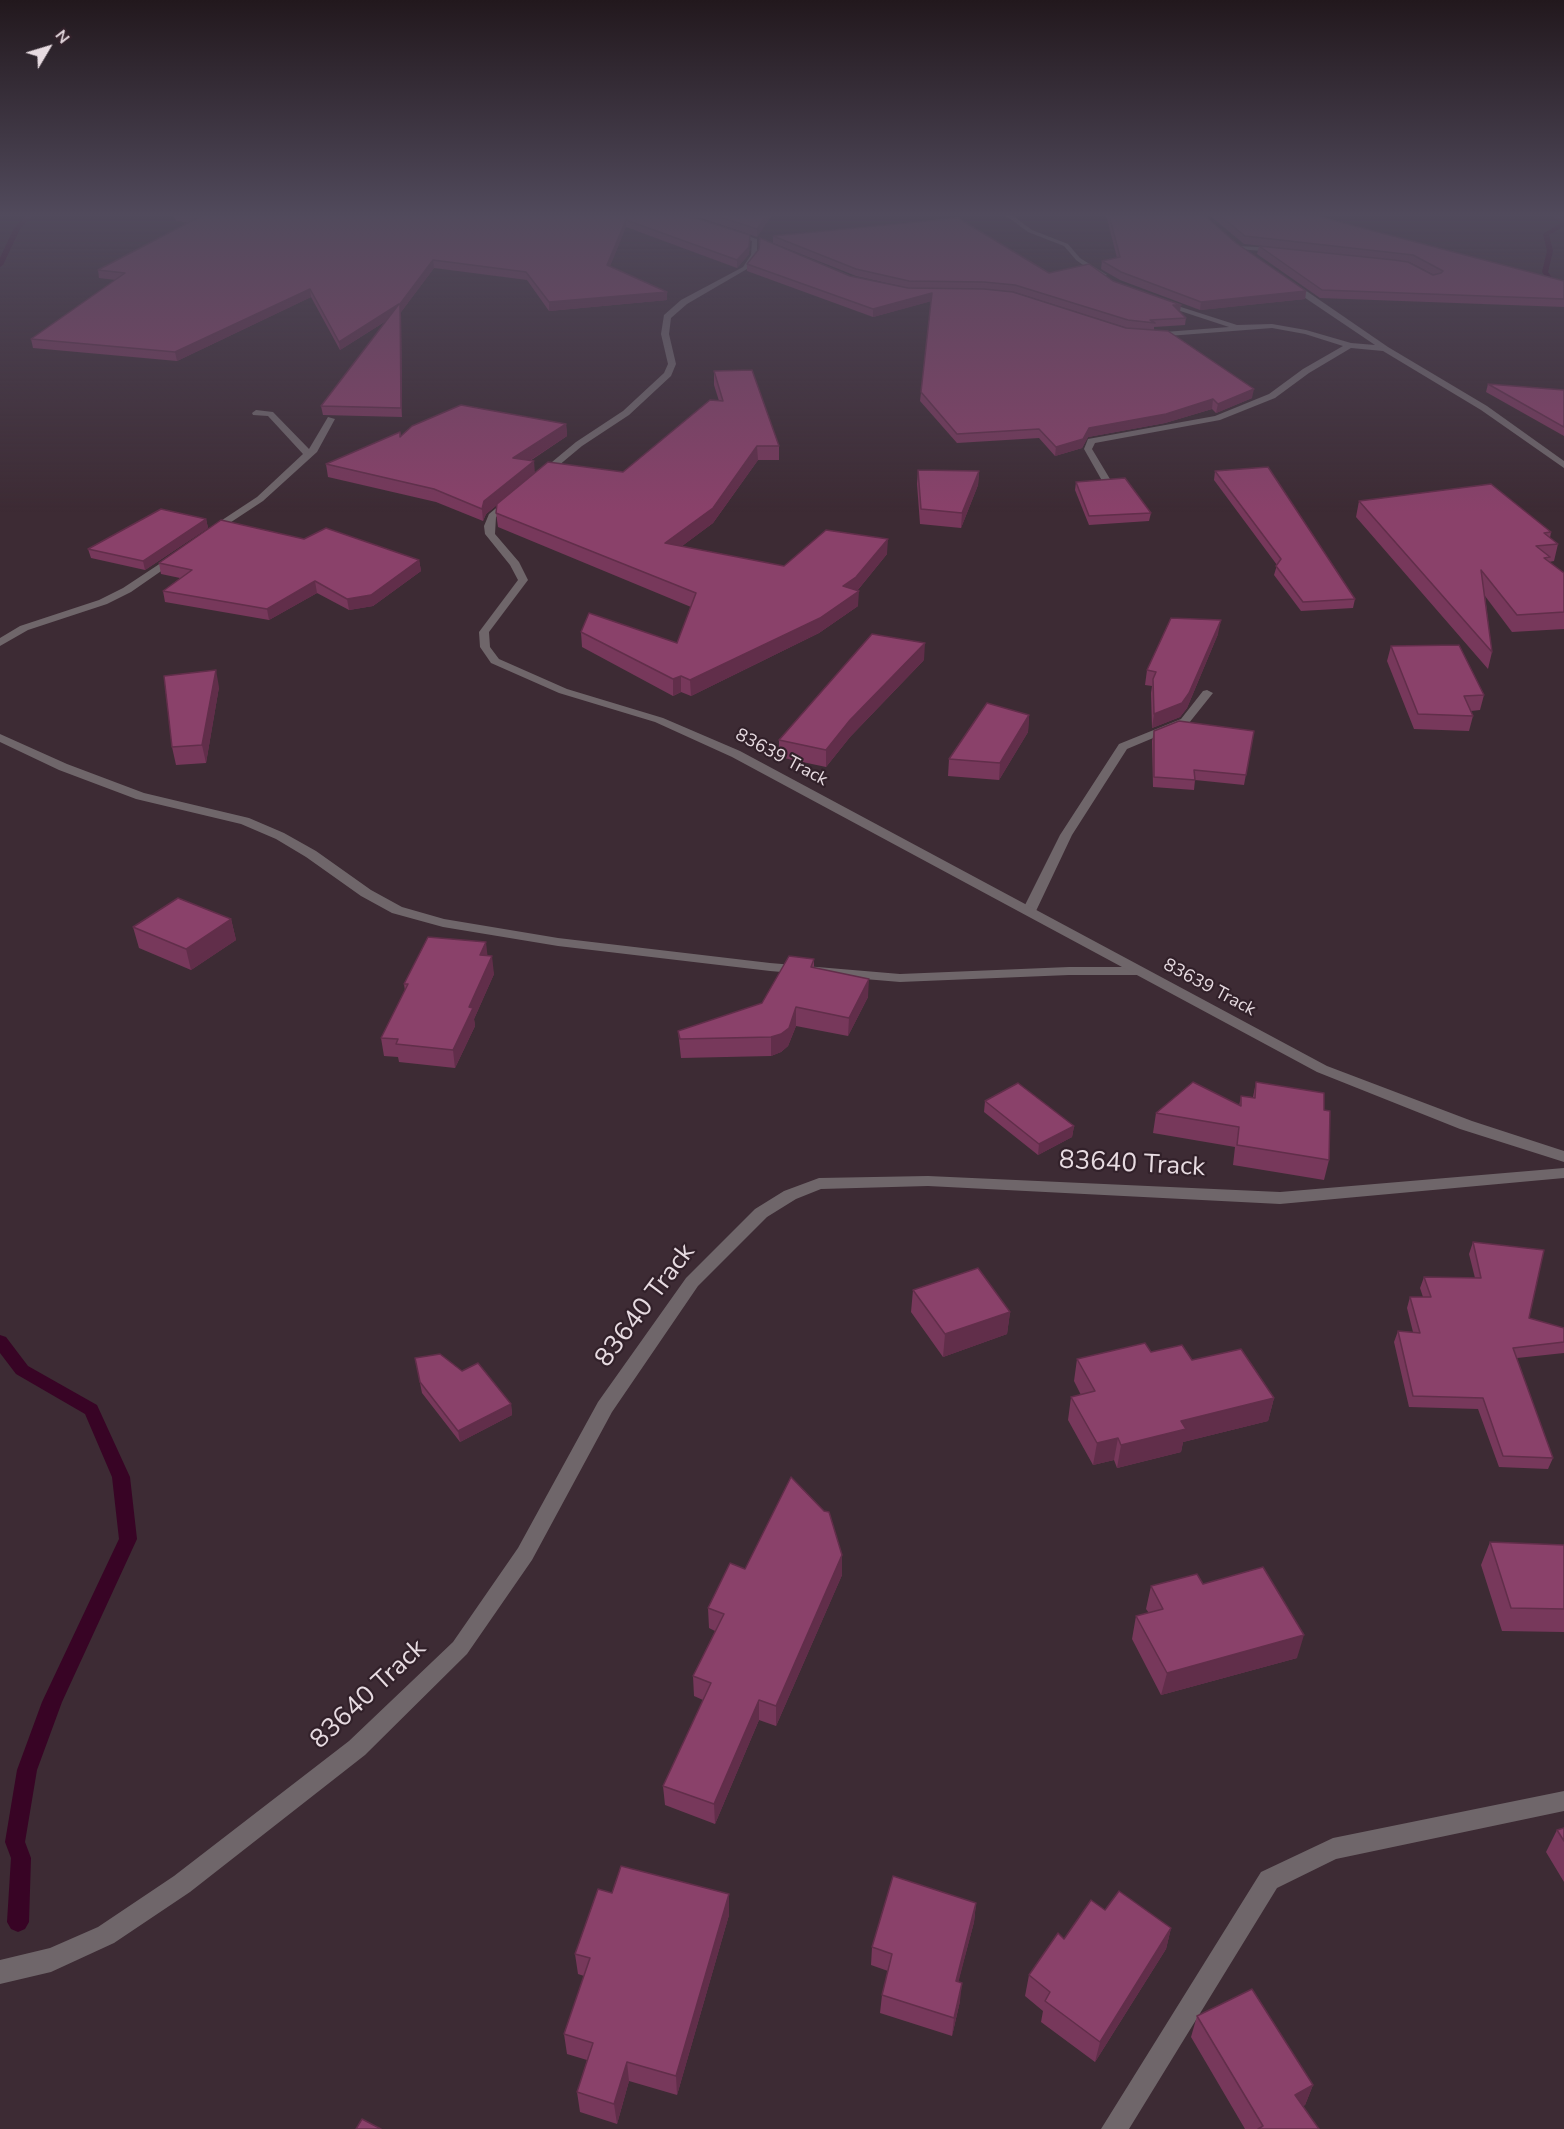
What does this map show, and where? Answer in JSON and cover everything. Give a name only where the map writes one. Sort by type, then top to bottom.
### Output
[{"type":"street","points":[[537,478],[579,444],[626,413],[668,374],[672,364],[665,334],[667,317],[670,314]]},
{"type":"street","points":[[1200,314],[1238,327]]},
{"type":"street","points":[[1334,314],[1385,349],[1484,408],[1564,465]]},
{"type":"street","points":[[1145,335],[1203,333],[1238,327],[1272,326],[1350,345],[1385,349]]},
{"type":"street","points":[[1108,484],[1088,449],[1091,441],[1217,418],[1272,396],[1306,371],[1350,345]]},
{"type":"street","points":[[256,413],[270,414],[302,445],[308,454]]},
{"type":"street","points":[[0,643],[24,628],[86,609],[127,590],[260,499],[314,450],[332,419]]},
{"type":"street","name":"83639 Track","points":[[519,494],[492,516],[489,526],[490,534],[515,564],[523,580],[484,632],[485,647],[495,660],[509,669],[563,691],[659,720],[699,736],[1322,1069],[1466,1125],[1564,1157]]},
{"type":"street","points":[[1029,911],[1066,835],[1123,747],[1185,721],[1207,693]]},
{"type":"street","points":[[0,738],[63,767],[140,796],[245,821],[280,836],[311,854],[366,893],[397,910],[443,923],[558,942],[900,978],[1069,971],[1140,971]]},
{"type":"street","name":"83640 Track","points":[[0,1972],[51,1960],[106,1935],[182,1884],[357,1748],[460,1648],[525,1554],[605,1407],[692,1282],[761,1213],[790,1195],[819,1184],[928,1181],[1280,1198],[1564,1173]]},
{"type":"street","points":[[1114,2129],[1269,1880],[1333,1848],[1564,1801]]},
{"type":"building","points":[[66,314],[256,314],[175,352],[31,339]]},
{"type":"building","points":[[324,314],[383,314],[339,342]]},
{"type":"building","points":[[391,314],[400,314],[401,408],[321,406]]},
{"type":"building","points":[[930,314],[1083,314],[1126,328],[1168,331],[1254,389],[1218,404],[1213,399],[1166,414],[1089,428],[1083,439],[1056,447],[1039,429],[957,434],[921,392]]},
{"type":"building","points":[[1110,314],[1182,314],[1186,318],[1150,320],[1155,323],[1128,320]]},
{"type":"building","points":[[752,370],[779,446],[757,446],[713,508],[665,543],[784,566],[826,530],[888,539],[856,577],[843,586],[859,591],[820,618],[690,680],[681,676],[673,679],[581,632],[589,613],[677,643],[696,593],[496,513],[497,504],[548,462],[623,472],[710,400],[723,401],[714,371]]},
{"type":"building","points":[[1488,384],[1564,390],[1564,427]]},
{"type":"building","points":[[461,405],[566,424],[513,458],[534,461],[484,501],[482,509],[434,489],[326,464],[400,432],[400,437],[412,426]]},
{"type":"building","points":[[1268,467],[1355,599],[1303,602],[1276,566],[1281,559],[1215,471]]},
{"type":"building","points":[[918,470],[979,471],[962,513],[921,509]]},
{"type":"building","points":[[1125,478],[1151,513],[1089,516],[1076,482]]},
{"type":"building","points":[[1491,484],[1551,532],[1544,533],[1558,544],[1536,546],[1550,557],[1544,558],[1564,573],[1564,612],[1517,615],[1481,570],[1492,652],[1359,501]]},
{"type":"building","points":[[161,509],[206,519],[143,561],[88,549]]},
{"type":"building","points":[[221,520],[304,539],[326,528],[419,560],[371,595],[347,599],[315,581],[267,609],[163,591],[192,570],[159,563]]},
{"type":"building","points":[[1171,618],[1221,620],[1189,693],[1182,703],[1154,714],[1153,679],[1156,672],[1147,670]]},
{"type":"building","points":[[872,634],[925,643],[850,720],[826,750],[779,740]]},
{"type":"building","points":[[1459,645],[1484,695],[1464,696],[1473,716],[1418,714],[1391,646]]},
{"type":"building","points":[[216,670],[202,745],[172,747],[164,676]]},
{"type":"building","points":[[987,703],[1029,715],[1000,763],[949,759]]},
{"type":"building","points":[[1179,721],[1254,731],[1246,775],[1194,770],[1195,780],[1154,777],[1154,731]]},
{"type":"building","points":[[178,898],[231,919],[186,949],[133,927]]},
{"type":"building","points":[[428,937],[486,942],[480,955],[492,956],[469,1007],[473,1008],[453,1050],[396,1044],[398,1039],[381,1038],[408,984],[404,984]]},
{"type":"building","points":[[789,956],[814,959],[811,967],[869,979],[849,1018],[796,1007],[789,1028],[771,1037],[680,1039],[678,1031],[762,1003]]},
{"type":"building","points":[[1193,1082],[1241,1106],[1241,1096],[1255,1098],[1256,1082],[1324,1093],[1324,1110],[1330,1111],[1329,1160],[1237,1145],[1239,1127],[1156,1113]]},
{"type":"building","points":[[1018,1083],[1074,1126],[1039,1144],[985,1101]]},
{"type":"building","points":[[1473,1242],[1544,1250],[1529,1318],[1564,1328],[1564,1342],[1513,1348],[1553,1458],[1503,1456],[1483,1398],[1413,1396],[1398,1331],[1420,1333],[1410,1297],[1431,1297],[1424,1277],[1481,1278]]},
{"type":"building","points":[[978,1268],[1010,1312],[945,1334],[913,1290]]},
{"type":"building","points":[[1145,1343],[1151,1352],[1182,1345],[1192,1360],[1241,1349],[1274,1398],[1181,1421],[1186,1429],[1121,1445],[1118,1438],[1097,1443],[1071,1397],[1095,1391],[1077,1359]]},
{"type":"building","points":[[440,1354],[462,1371],[478,1363],[511,1404],[458,1431],[420,1382],[415,1358]]},
{"type":"building","points":[[791,1477],[824,1511],[829,1512],[842,1555],[776,1706],[759,1700],[714,1804],[663,1786],[711,1683],[693,1676],[724,1614],[708,1608],[730,1563],[745,1569]]},
{"type":"building","points":[[1490,1542],[1564,1545],[1564,1609],[1511,1608]]},
{"type":"building","points":[[1263,1567],[1304,1635],[1167,1673],[1136,1616],[1163,1609],[1151,1586],[1197,1574],[1203,1584]]},
{"type":"building","points":[[1564,1828],[1564,1841],[1557,1830]]},
{"type":"building","points":[[621,1866],[729,1894],[676,2076],[627,2062],[614,2104],[577,2092],[593,2043],[564,2034],[590,1958],[575,1954],[598,1889],[612,1893]]},
{"type":"building","points":[[893,1876],[976,1903],[956,1981],[962,1983],[954,2018],[882,1995],[892,1954],[872,1947]]},
{"type":"building","points":[[1119,1891],[1171,1928],[1100,2042],[1045,2001],[1050,1992],[1029,1975],[1058,1933],[1064,1939],[1091,1900],[1105,1910]]},
{"type":"building","points":[[1252,1989],[1313,2085],[1295,2095],[1319,2129],[1258,2129],[1263,2126],[1197,2016]]},
{"type":"building","points":[[362,2119],[381,2129],[356,2129]]},
{"type":"waterway","points":[[0,1341],[22,1370],[91,1410],[121,1477],[128,1539],[52,1702],[27,1770],[15,1842],[21,1858],[18,1922]]}]
